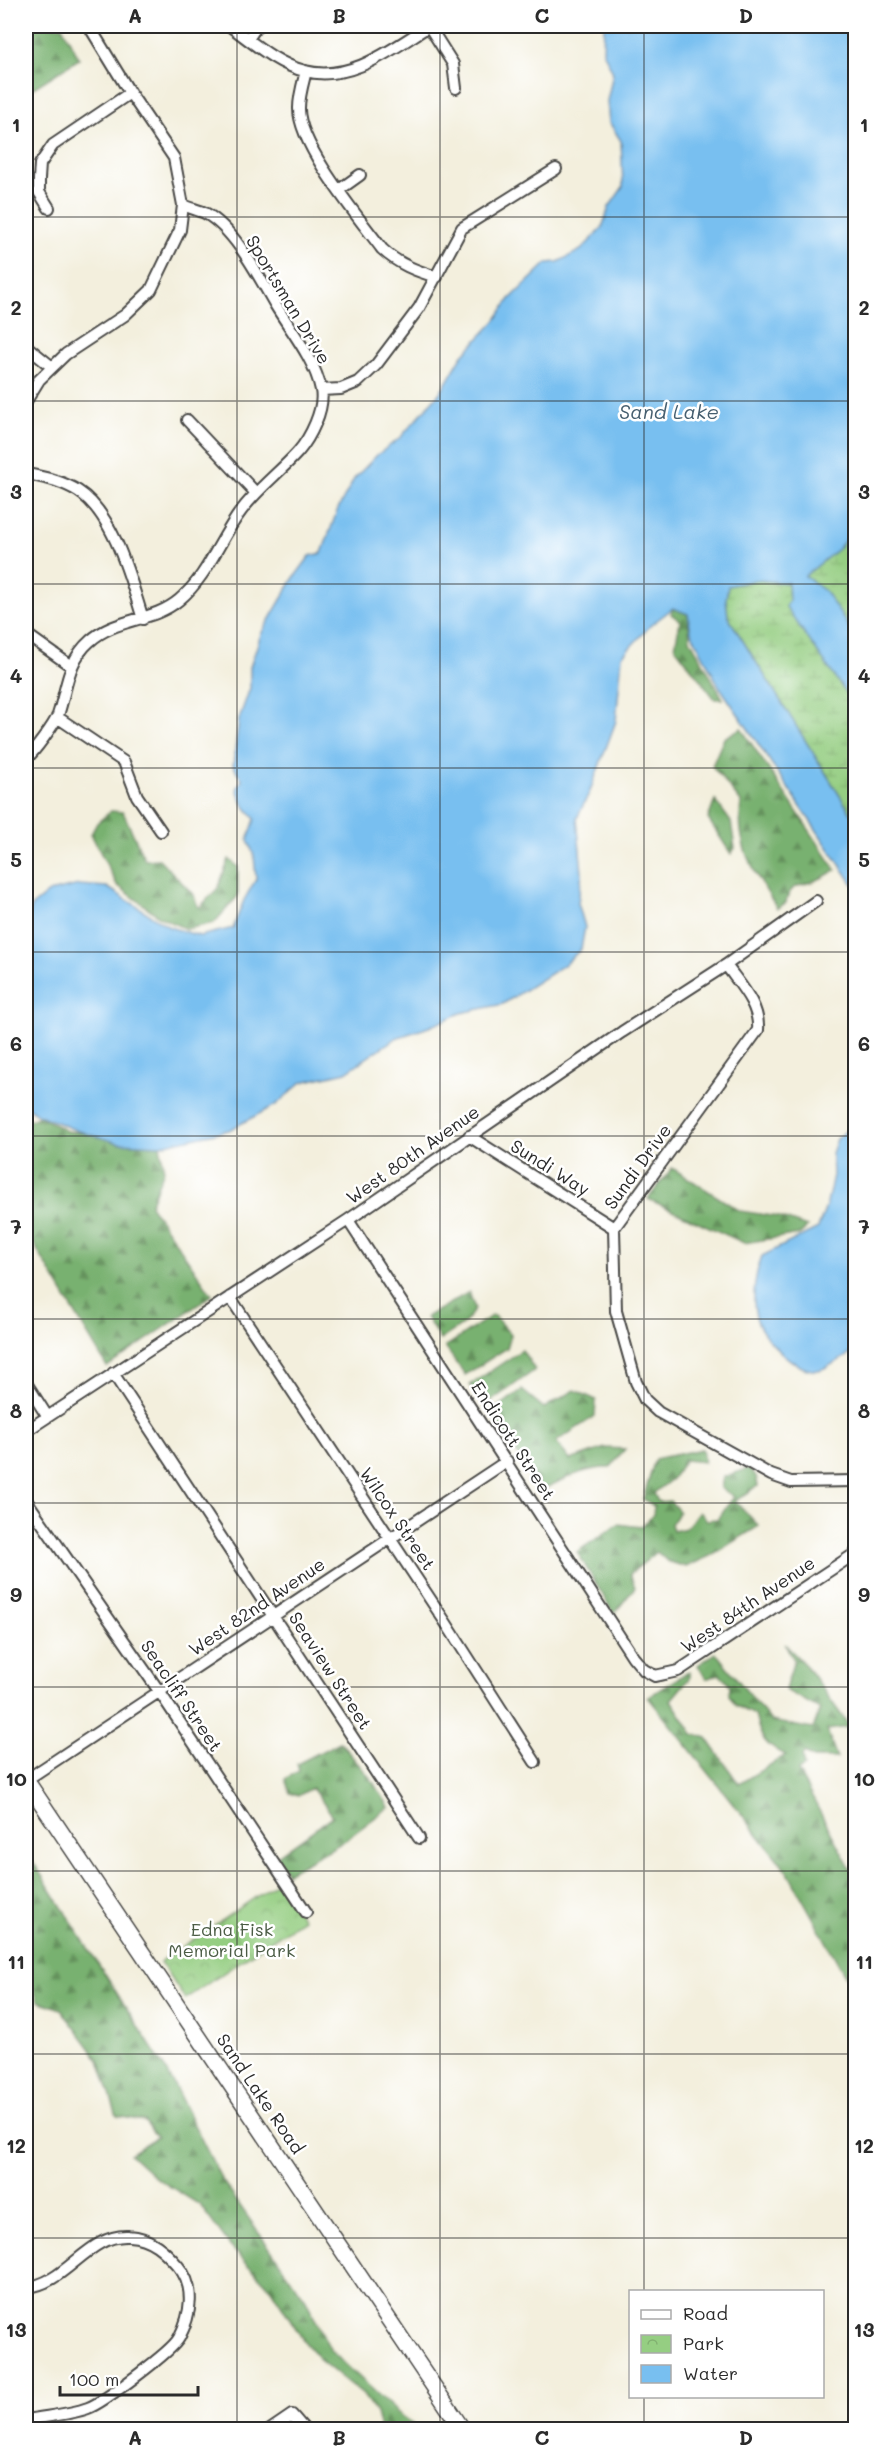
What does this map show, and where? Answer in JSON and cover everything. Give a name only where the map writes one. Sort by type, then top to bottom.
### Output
[{"type":"main road","name":"Sand Lake Road","points":[[26,1780],[463,2430]]},
{"type":"street","points":[[26,401],[39,380],[66,354],[125,315],[151,290],[180,230],[183,205],[174,158],[88,26]]},
{"type":"street","points":[[230,26],[277,58],[306,72],[333,72],[361,66],[429,26],[453,64],[456,88]]},
{"type":"street","points":[[248,39],[257,26]]},
{"type":"street","points":[[306,72],[298,108],[301,124],[315,154],[382,249],[392,259],[437,277]]},
{"type":"street","points":[[50,208],[39,192],[39,179],[40,164],[52,145],[130,93]]},
{"type":"street","points":[[321,390],[341,389],[358,382],[376,365],[419,308],[462,228],[556,169]]},
{"type":"street","points":[[339,190],[360,175]]},
{"type":"street","name":"Sportsman Drive","points":[[57,717],[71,666],[89,642],[114,625],[143,619],[179,601],[205,572],[238,514],[255,492],[298,452],[308,438],[321,403],[321,390],[309,361],[260,279],[226,230],[205,214],[183,205]]},
{"type":"street","points":[[26,346],[52,367]]},
{"type":"street","points":[[187,420],[255,492]]},
{"type":"street","points":[[26,474],[51,478],[80,492],[102,516],[121,552],[143,619]]},
{"type":"street","points":[[26,634],[71,666]]},
{"type":"street","points":[[27,756],[57,717],[124,762],[137,796],[161,831]]},
{"type":"street","name":"West 80th Avenue","points":[[26,1431],[348,1220],[469,1136],[726,965],[816,901]]},
{"type":"street","name":"Sundi Drive","points":[[726,965],[759,1017],[758,1030],[614,1228],[616,1311],[636,1382],[645,1400],[658,1412],[771,1475],[791,1482],[855,1481]]},
{"type":"street","name":"Sundi Way","points":[[469,1136],[614,1228]]},
{"type":"street","name":"Endicott Street","points":[[348,1220],[633,1657],[644,1670],[655,1676]]},
{"type":"street","name":"Wilcox Street","points":[[230,1297],[535,1762]]},
{"type":"street","name":"Seaview Street","points":[[113,1373],[419,1838]]},
{"type":"street","points":[[26,1383],[47,1416]]},
{"type":"street","name":"West 82nd Avenue","points":[[26,1780],[507,1461]]},
{"type":"street","name":"Seacliff Street","points":[[26,1500],[159,1691],[306,1912]]},
{"type":"street","name":"West 84th Avenue","points":[[655,1676],[678,1671],[855,1553]]},
{"type":"street","points":[[26,2287],[38,2286],[53,2278],[104,2240],[130,2236],[161,2247],[186,2275],[191,2306],[178,2341],[129,2382],[89,2408],[26,2420]]},
{"type":"street","points":[[270,2430],[292,2415],[305,2430]]},
{"type":"green space","points":[[26,26],[62,26],[79,59],[26,93]]},
{"type":"green space","points":[[855,528],[855,820],[728,617],[726,599],[727,586],[756,580],[789,583],[811,571],[834,552]]},
{"type":"green space","points":[[673,608],[688,614],[690,639],[723,699],[715,699],[675,647],[680,621],[671,614]]},
{"type":"green space","points":[[741,728],[836,870],[794,888],[790,891],[786,903],[777,908],[748,858],[741,833],[741,802],[712,766],[724,738]]},
{"type":"green space","points":[[715,800],[731,822],[735,848],[731,854],[708,819]]},
{"type":"green space","points":[[111,811],[123,812],[145,860],[159,859],[192,893],[199,908],[218,888],[229,859],[238,867],[238,896],[214,923],[186,929],[160,917],[117,885],[91,834],[97,823]]},
{"type":"green space","points":[[40,1116],[66,1131],[96,1135],[119,1143],[160,1145],[164,1170],[150,1205],[212,1295],[107,1367],[26,1231],[26,1122]]},
{"type":"green space","points":[[672,1168],[740,1211],[779,1217],[807,1227],[800,1234],[744,1243],[648,1199]]},
{"type":"green space","points":[[469,1292],[475,1309],[465,1323],[440,1340],[426,1317]]},
{"type":"green space","points":[[493,1315],[511,1335],[507,1348],[465,1375],[445,1347]]},
{"type":"green space","points":[[522,1350],[535,1370],[484,1406],[470,1385]]},
{"type":"green space","points":[[522,1390],[544,1408],[575,1390],[596,1400],[595,1416],[556,1442],[570,1460],[605,1448],[625,1449],[610,1468],[583,1472],[541,1490],[490,1413]]},
{"type":"green space","points":[[702,1449],[704,1462],[685,1460],[672,1479],[654,1493],[658,1502],[670,1501],[679,1511],[671,1524],[673,1531],[686,1528],[699,1512],[707,1520],[717,1519],[734,1497],[721,1488],[723,1477],[749,1468],[756,1476],[758,1486],[735,1501],[759,1526],[710,1556],[686,1567],[667,1561],[657,1552],[630,1574],[635,1587],[614,1614],[577,1552],[618,1524],[641,1527],[653,1515],[654,1506],[643,1499],[655,1459]]},
{"type":"green space","points":[[785,1644],[806,1666],[850,1727],[827,1730],[837,1758],[813,1758],[805,1753],[802,1756],[804,1767],[798,1771],[849,1866],[852,1871],[855,1870],[855,1986],[848,1981],[787,1871],[648,1697],[689,1671],[690,1677],[671,1700],[693,1734],[707,1738],[739,1784],[786,1755],[764,1740],[755,1715],[736,1706],[729,1695],[730,1685],[719,1674],[706,1679],[698,1665],[716,1653],[771,1721],[813,1729],[820,1709],[785,1690],[794,1660]]},
{"type":"green space","points":[[340,1742],[375,1784],[389,1807],[341,1843],[287,1873],[276,1857],[333,1816],[312,1788],[298,1796],[290,1793],[285,1779],[299,1771],[297,1764]]},
{"type":"green space","points":[[26,1851],[168,2073],[222,2180],[306,2300],[331,2351],[397,2412],[420,2429],[380,2429],[376,2413],[363,2395],[321,2361],[304,2341],[271,2289],[229,2245],[200,2205],[156,2178],[130,2154],[157,2137],[144,2121],[117,2116],[99,2060],[61,2009],[38,2001],[26,1976]]},
{"type":"green space","name":"Edna Fisk Memorial Park","points":[[278,1882],[303,1919],[185,1999],[160,1962]]},
{"type":"water","name":"Sand Lake","points":[[604,26],[855,26],[855,528],[838,549],[805,576],[825,591],[855,636],[855,706],[786,607],[789,600],[788,583],[756,580],[728,586],[726,599],[728,617],[855,820],[855,887],[719,686],[691,632],[688,614],[673,608],[651,625],[622,656],[616,721],[590,791],[577,818],[582,873],[578,903],[585,927],[581,949],[564,965],[503,1004],[461,1013],[396,1038],[346,1072],[302,1082],[276,1105],[229,1130],[161,1145],[119,1143],[75,1130],[37,1114],[26,1106],[26,922],[33,905],[49,892],[79,885],[107,887],[169,927],[200,936],[233,928],[244,900],[256,879],[254,856],[248,840],[255,819],[243,804],[237,789],[242,780],[233,765],[239,719],[250,688],[250,667],[261,634],[293,579],[310,556],[322,553],[337,511],[354,479],[377,455],[400,438],[442,390],[462,356],[495,321],[510,299],[547,263],[558,262],[581,250],[602,228],[609,207],[623,187],[621,141],[609,122],[607,101],[613,73],[603,51]]},
{"type":"water","points":[[855,1122],[855,1351],[826,1367],[818,1370],[810,1369],[800,1366],[782,1353],[760,1327],[754,1304],[757,1271],[762,1256],[818,1228],[827,1204],[833,1175],[832,1153],[837,1139]]}]
